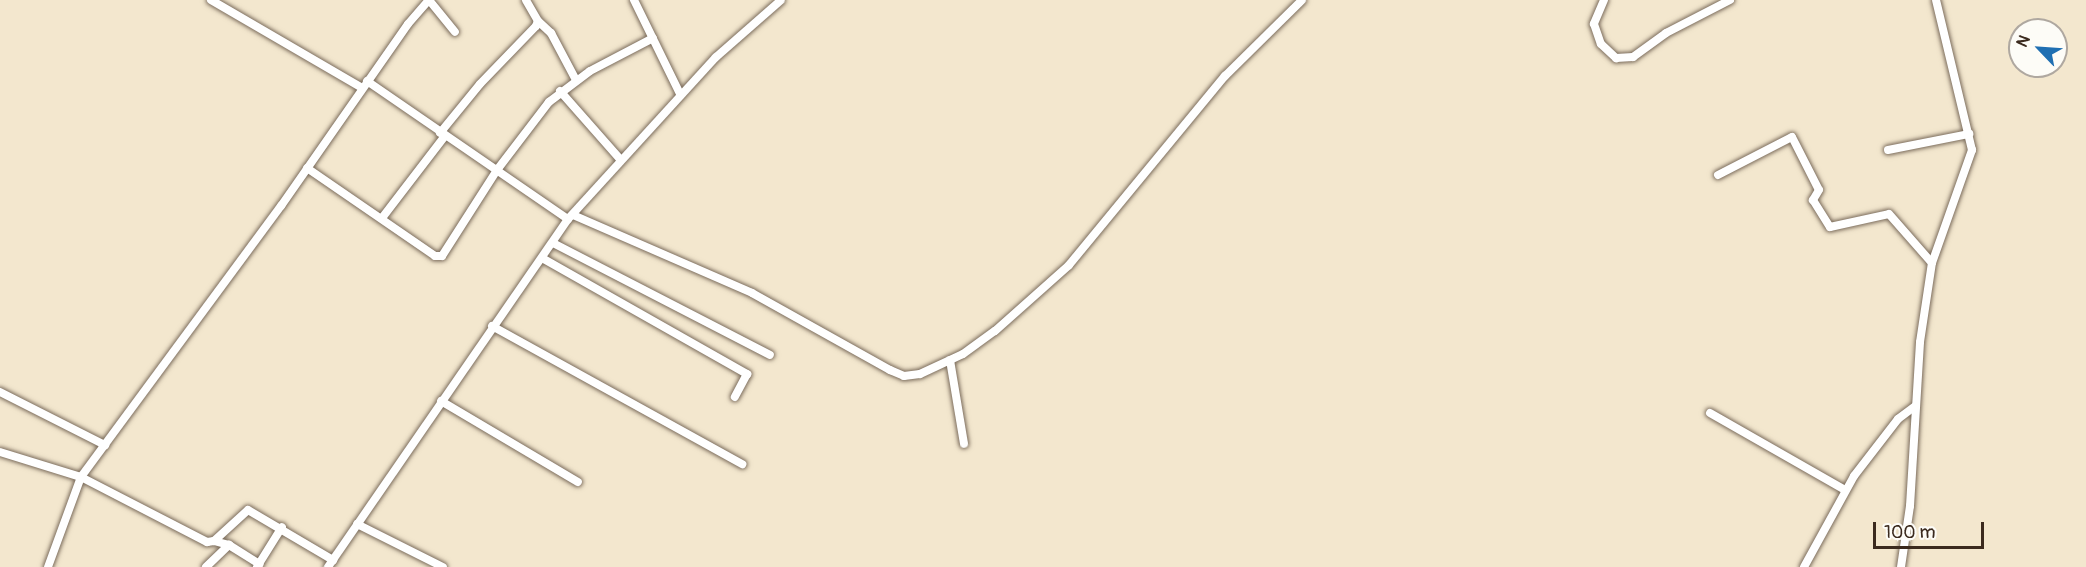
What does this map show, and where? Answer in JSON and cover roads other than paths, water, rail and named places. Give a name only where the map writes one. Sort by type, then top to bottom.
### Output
[{"type":"street","points":[[211,0],[365,85],[570,217],[752,293],[904,376],[920,374],[950,360],[995,331],[1069,264],[1225,76],[1302,0]]},
{"type":"street","points":[[48,567],[81,477],[429,0],[454,32]]},
{"type":"street","points":[[526,0],[538,21],[551,33],[576,80]]},
{"type":"street","points":[[634,0],[680,94]]},
{"type":"street","points":[[214,541],[248,510],[282,527],[330,563],[492,326],[570,217],[680,94],[744,30],[781,0]]},
{"type":"street","points":[[1604,0],[1594,24],[1601,44],[1616,58],[1633,57],[1666,33],[1730,0]]},
{"type":"street","points":[[1901,567],[1910,506],[1915,406],[1932,263],[1972,150],[1936,0]]},
{"type":"street","points":[[382,218],[442,135],[538,21]]},
{"type":"street","points":[[307,168],[435,256],[442,256],[497,170],[560,91],[653,38]]},
{"type":"street","points":[[560,91],[620,159]]},
{"type":"street","points":[[1888,150],[1970,134]]},
{"type":"street","points":[[1718,176],[1792,137],[1819,190],[1813,200],[1830,227],[1889,214],[1932,263]]},
{"type":"street","points":[[553,243],[770,355]]},
{"type":"street","points":[[542,258],[747,374],[735,397]]},
{"type":"street","points":[[492,326],[742,464]]},
{"type":"street","points":[[950,360],[964,444]]},
{"type":"street","points":[[0,392],[105,445]]},
{"type":"street","points":[[441,400],[578,482]]},
{"type":"street","points":[[1804,567],[1845,490],[1884,436],[1915,406]]},
{"type":"street","points":[[1710,413],[1845,490]]},
{"type":"street","points":[[0,452],[81,477],[196,537],[229,545],[258,566],[282,527]]},
{"type":"street","points":[[357,524],[443,567]]},
{"type":"street","points":[[206,567],[229,545]]}]
